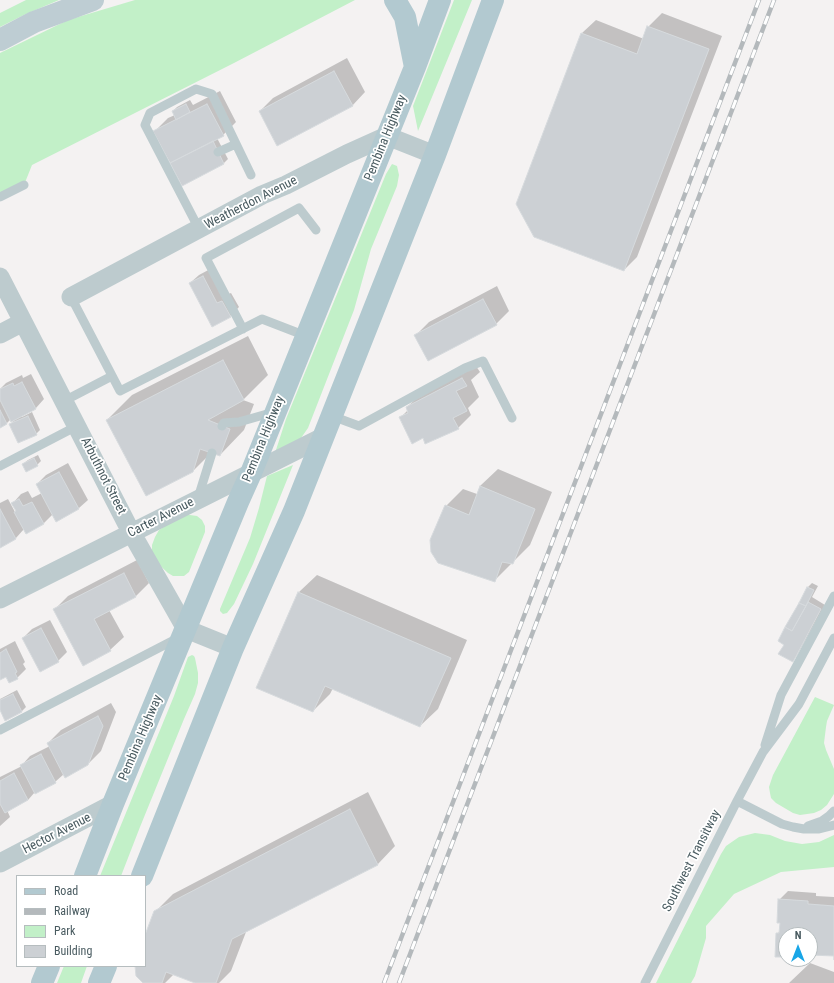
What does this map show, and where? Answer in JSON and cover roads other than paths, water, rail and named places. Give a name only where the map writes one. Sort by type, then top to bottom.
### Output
[{"type":"main road","points":[[0,40],[34,22],[94,0]]},
{"type":"main road","points":[[395,0],[405,17],[415,67]]},
{"type":"main road","name":"Pembina Highway","points":[[85,875],[113,804],[276,412],[415,67],[440,0]]},
{"type":"main road","points":[[142,875],[233,648],[294,511],[435,155],[493,0]]},
{"type":"main road","points":[[42,983],[49,967]]},
{"type":"main road","points":[[99,983],[106,967]]},
{"type":"street","points":[[387,136],[435,155]]},
{"type":"street","name":"Weatherdon Avenue","points":[[71,297],[262,195],[286,185],[347,154],[387,136]]},
{"type":"street","name":"Arbuthnot Street","points":[[0,277],[131,532],[185,632]]},
{"type":"street","points":[[0,334],[23,322]]},
{"type":"street","name":"Carter Avenue","points":[[0,599],[323,437]]},
{"type":"street","points":[[185,632],[233,648]]},
{"type":"street","name":"Hector Avenue","points":[[0,863],[113,804]]},
{"type":"lane","points":[[199,229],[173,175],[145,126],[150,113],[196,89],[212,94],[251,175]]},
{"type":"lane","points":[[218,152],[236,144]]},
{"type":"lane","points":[[0,197],[24,185]]},
{"type":"lane","points":[[243,329],[206,258],[299,208],[316,230]]},
{"type":"lane","points":[[71,297],[120,391],[262,319],[306,336]]},
{"type":"lane","points":[[331,416],[358,426],[465,368],[483,362],[512,418]]},
{"type":"lane","points":[[64,401],[112,376]]},
{"type":"lane","points":[[222,426],[224,424],[239,422],[276,412]]},
{"type":"lane","points":[[0,466],[77,426]]},
{"type":"lane","points":[[198,499],[212,453]]},
{"type":"lane","name":"Southwest Transitway","points":[[763,752],[781,695],[834,596]]},
{"type":"lane","points":[[0,730],[185,632]]},
{"type":"lane","name":"Southwest Transitway","points":[[645,983],[763,752],[799,704],[834,638]]},
{"type":"lane","points":[[737,801],[782,824],[793,827],[818,829],[834,825]]},
{"type":"lane","points":[[793,827],[803,827],[813,824],[829,816],[834,811]]},
{"type":"railway","points":[[384,983],[759,0]]},
{"type":"railway","points":[[399,983],[774,0]]}]
